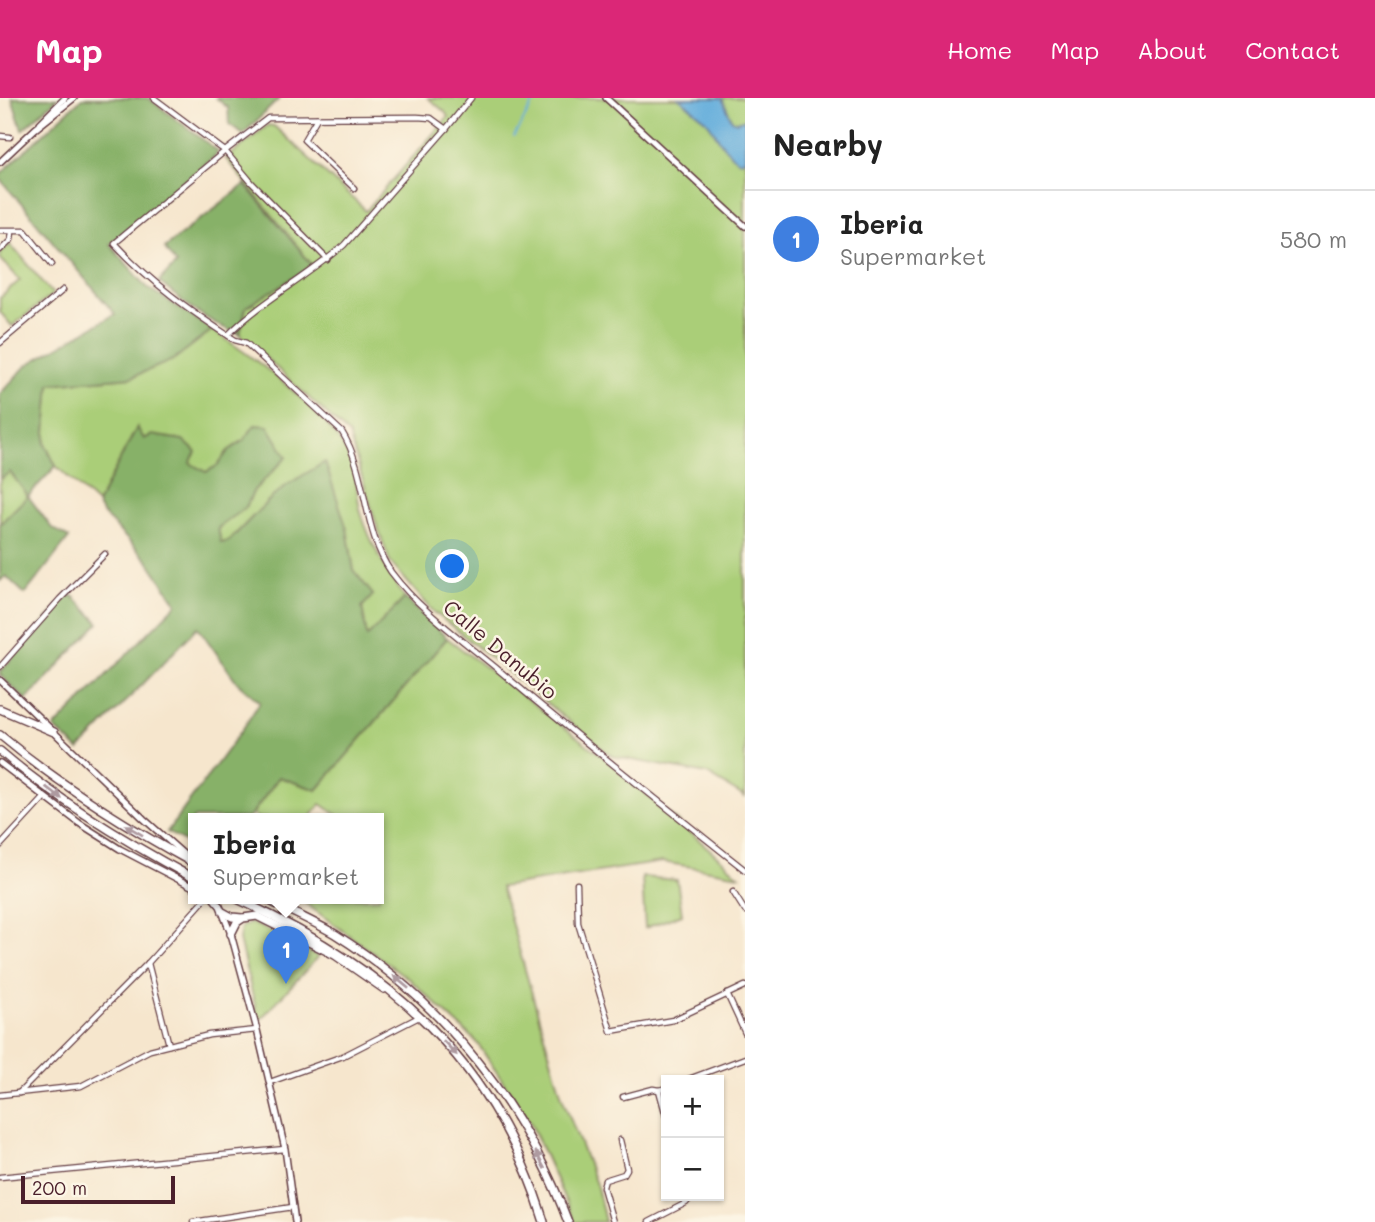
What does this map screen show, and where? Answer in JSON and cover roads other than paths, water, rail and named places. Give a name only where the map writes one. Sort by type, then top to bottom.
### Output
[{"type":"highway","points":[[0,709],[54,732]]},
{"type":"highway","points":[[0,736],[132,830],[188,860]]},
{"type":"highway","points":[[0,751],[66,802],[150,855],[188,875]]},
{"type":"highway","points":[[247,904],[337,950],[395,994],[450,1047],[472,1073],[502,1120],[523,1161],[544,1222]]},
{"type":"highway","points":[[276,904],[332,932],[356,948],[404,984],[449,1028],[484,1070],[520,1124],[557,1192],[568,1222]]},
{"type":"highway","points":[[223,912],[232,917],[257,916],[335,955],[375,985],[395,994]]},
{"type":"highway","points":[[232,934],[237,922],[243,918]]},
{"type":"street","points":[[0,162],[65,98]]},
{"type":"street","points":[[35,129],[74,98]]},
{"type":"street","points":[[154,98],[225,151],[252,183],[328,260]]},
{"type":"street","points":[[228,335],[250,313],[328,260],[363,225],[471,98]]},
{"type":"street","points":[[606,98],[745,226]]},
{"type":"street","points":[[225,151],[268,118],[431,118],[446,129]]},
{"type":"street","points":[[318,118],[303,140],[354,188]]},
{"type":"street","points":[[0,136],[10,136]]},
{"type":"street","name":"Calle Danubio","points":[[225,151],[114,243],[169,296],[228,335],[246,343],[342,432],[352,449],[372,529],[390,570],[417,601],[546,710],[745,870]]},
{"type":"street","points":[[0,230],[25,230],[52,264]]},
{"type":"street","points":[[0,250],[10,239],[12,231]]},
{"type":"street","points":[[0,344],[63,290]]},
{"type":"street","points":[[0,667],[60,599],[105,554]]},
{"type":"street","points":[[0,680],[188,859]]},
{"type":"street","points":[[0,763],[44,798],[120,849],[188,884]]},
{"type":"street","points":[[0,846],[44,798]]},
{"type":"street","points":[[577,884],[578,923],[611,1031],[673,1020],[745,986]]},
{"type":"street","points":[[733,892],[745,911]]},
{"type":"street","points":[[19,1093],[148,963],[201,904]]},
{"type":"street","points":[[217,904],[232,934],[270,1082],[285,1149],[295,1222]]},
{"type":"street","points":[[148,963],[169,1045]]},
{"type":"street","points":[[727,994],[745,1033]]},
{"type":"street","points":[[270,1082],[343,1056],[419,1017]]},
{"type":"street","points":[[0,1095],[81,1086],[150,1050],[221,1032],[257,1030]]},
{"type":"street","points":[[699,1075],[745,1058]]},
{"type":"street","points":[[623,1097],[653,1088],[659,1090],[661,1097]]},
{"type":"street","points":[[613,1222],[603,1187],[604,1181],[624,1174],[627,1169],[620,1140]]},
{"type":"street","points":[[0,1177],[285,1149]]},
{"type":"street","points":[[649,1222],[688,1201]]},
{"type":"street","points":[[193,1222],[293,1207]]},
{"type":"water","points":[[679,98],[722,98],[732,120],[737,122],[745,119],[745,159],[740,161],[732,156],[707,121]]},
{"type":"waterway","points":[[514,137],[536,98]]},
{"type":"place","name":"Iberia","points":[[286,984]]}]
